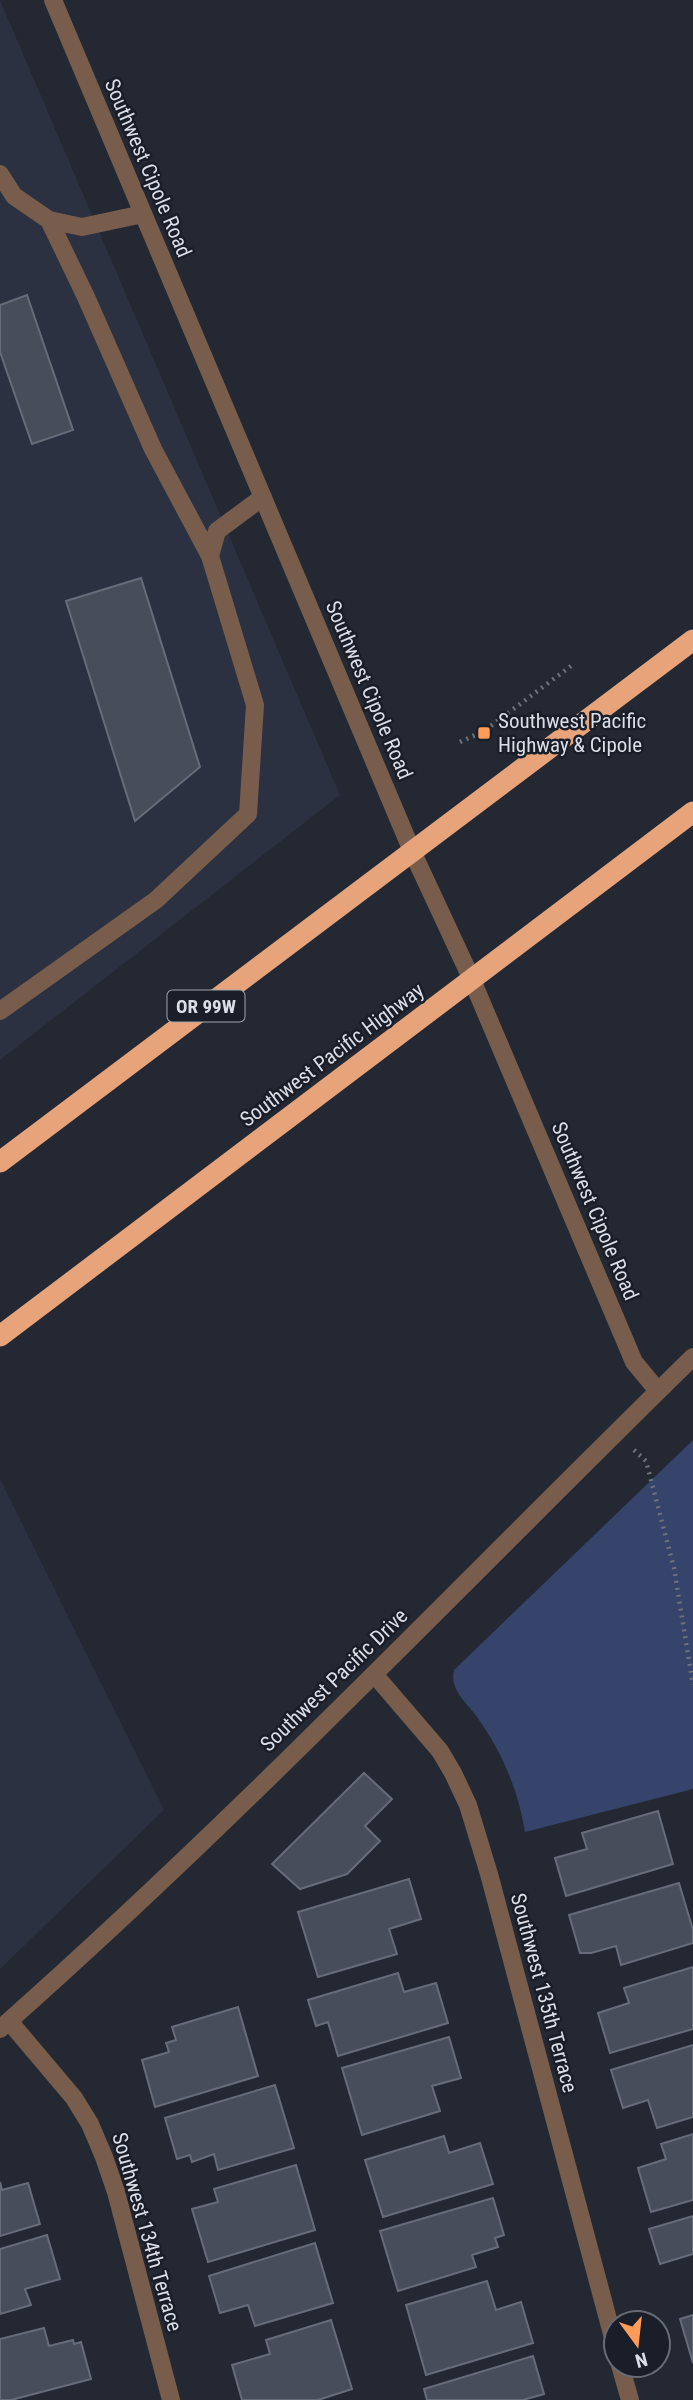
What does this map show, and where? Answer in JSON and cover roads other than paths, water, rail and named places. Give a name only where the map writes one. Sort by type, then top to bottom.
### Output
[{"type":"highway","name":"OR 99W","points":[[0,1162],[693,640]]},
{"type":"highway","name":"Southwest Pacific Highway","points":[[0,1336],[693,812]]},
{"type":"street","name":"Southwest Cipole Road","points":[[53,0],[412,851],[472,980],[634,1362],[658,1391]]},
{"type":"street","points":[[0,174],[14,196],[49,220],[82,227],[143,214]]},
{"type":"street","points":[[0,1011],[156,900],[248,814],[255,705],[210,555],[152,449],[86,297],[49,220]]},
{"type":"street","points":[[210,555],[217,531],[263,497]]},
{"type":"street","name":"Southwest Pacific Drive","points":[[4,2025],[161,1880],[374,1674],[693,1357]]},
{"type":"street","name":"Southwest 135th Terrace","points":[[374,1674],[440,1751],[468,1805],[489,1874],[605,2309]]},
{"type":"street","name":"Southwest 134th Terrace","points":[[4,2025],[74,2098],[95,2135],[116,2192],[171,2400]]},
{"type":"street","points":[[624,2379],[630,2400]]},
{"type":"place","name":"Southwest Pacific Highway & Cipole","points":[[484,733]]}]
